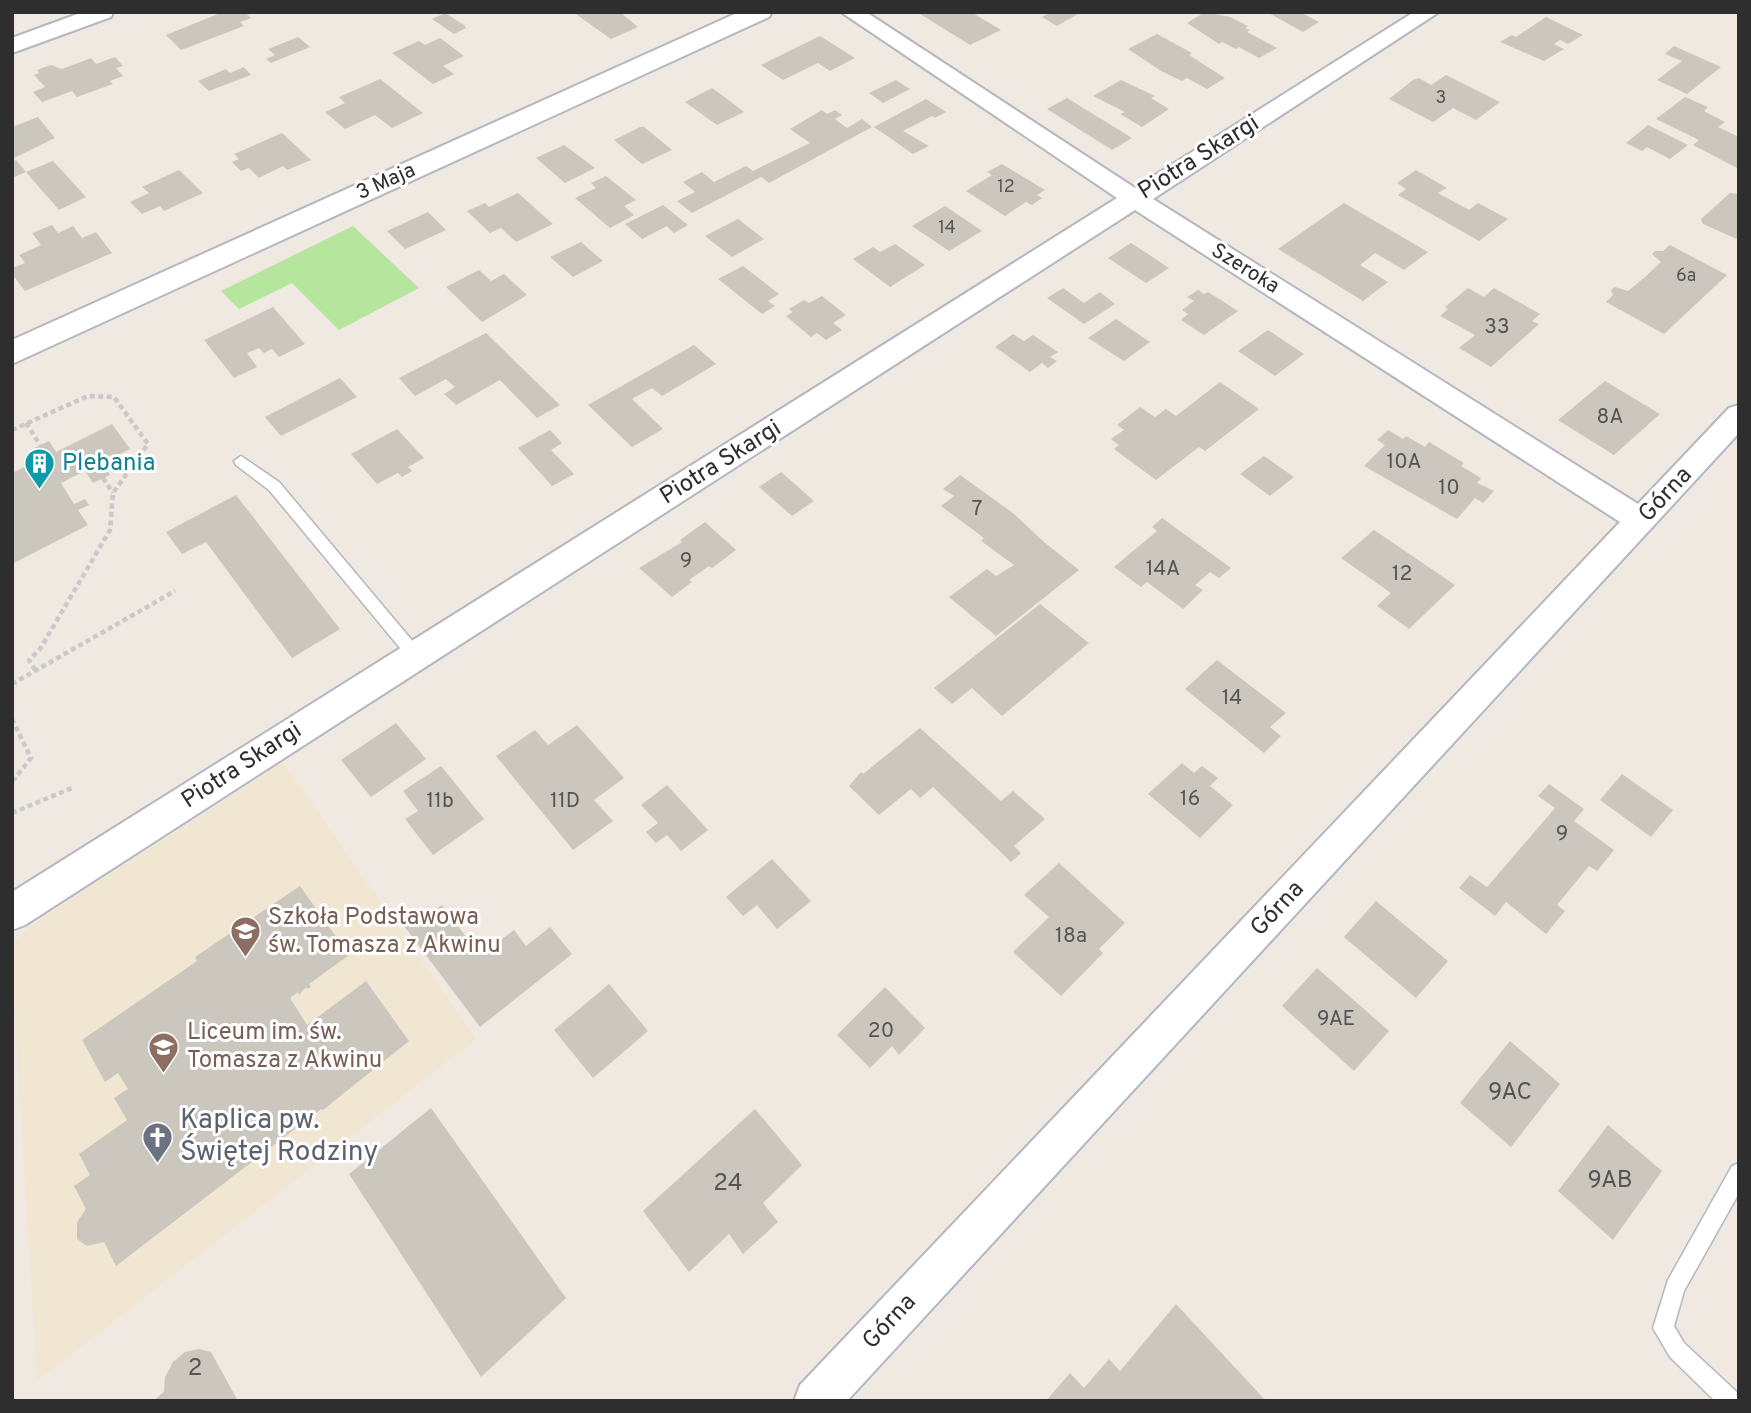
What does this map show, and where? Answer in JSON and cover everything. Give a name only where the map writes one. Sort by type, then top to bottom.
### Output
[{"type":"street","points":[[12,46],[103,12]]},
{"type":"street","name":"3 Maja","points":[[12,353],[760,12]]},
{"type":"street","name":"Szeroka","points":[[851,12],[1135,198],[1642,521]]},
{"type":"street","name":"Piotra Skargi","points":[[12,913],[1429,12]]},
{"type":"street","name":"Górna","points":[[816,1401],[1739,415]]},
{"type":"lane","points":[[241,461],[274,486],[415,655]]},
{"type":"lane","points":[[1731,1401],[1677,1350],[1663,1328],[1675,1287],[1739,1174]]},
{"type":"path","points":[[12,430],[88,396],[114,397],[148,444],[113,493],[110,530],[40,649],[29,660],[36,671]]},
{"type":"path","points":[[26,423],[40,445]]},
{"type":"path","points":[[103,478],[113,493]]},
{"type":"path","points":[[12,684],[176,591]]},
{"type":"path","points":[[12,719],[31,758],[12,782]]},
{"type":"path","points":[[12,813],[72,788]]},
{"type":"shaded area","points":[[283,762],[476,1039],[37,1381],[12,970],[15,943],[26,930],[59,907]]},
{"type":"green space","points":[[353,226],[419,288],[339,330],[292,283],[239,309],[221,291]]},
{"type":"building","points":[[223,12],[245,12],[251,18],[240,22],[244,26],[181,50],[166,35]]},
{"type":"building","points":[[573,12],[620,12],[638,27],[611,39]]},
{"type":"building","points":[[917,12],[971,12],[1001,30],[970,45]]},
{"type":"building","points":[[1051,12],[1078,14],[1057,26],[1042,17]]},
{"type":"building","points":[[1205,12],[1230,17],[1248,26],[1245,28],[1250,30],[1247,32],[1277,48],[1259,58],[1239,47],[1236,49],[1222,42],[1219,44],[1187,23]]},
{"type":"building","points":[[1267,12],[1300,12],[1319,22],[1303,32]]},
{"type":"building","points":[[445,13],[466,28],[454,34],[432,19]]},
{"type":"building","points":[[1546,17],[1583,35],[1568,44],[1560,40],[1554,44],[1564,49],[1544,61],[1500,42],[1512,35],[1516,37]]},
{"type":"building","points":[[1157,34],[1192,53],[1189,55],[1225,78],[1207,89],[1187,78],[1182,81],[1161,71],[1128,49]]},
{"type":"building","points":[[820,36],[855,58],[830,71],[818,63],[783,80],[761,65]]},
{"type":"building","points":[[298,37],[310,47],[271,63],[266,59],[275,55],[268,49]]},
{"type":"building","points":[[440,38],[464,56],[443,66],[454,74],[433,84],[392,53],[419,41],[425,45]]},
{"type":"building","points":[[1674,46],[1721,67],[1687,94],[1657,80],[1682,61],[1665,54]]},
{"type":"building","points":[[115,57],[123,66],[116,68],[123,76],[110,81],[113,84],[77,97],[72,91],[42,102],[33,92],[45,87],[34,75],[39,73],[37,70],[51,65],[62,69],[91,58],[96,64]]},
{"type":"building","points":[[244,67],[251,75],[209,91],[198,81],[226,69],[230,73]]},
{"type":"building","points":[[1446,75],[1500,102],[1476,120],[1453,108],[1433,122],[1389,99],[1413,80],[1419,78],[1431,85]]},
{"type":"building","points":[[380,79],[423,113],[392,128],[375,115],[345,129],[325,112],[345,103],[339,97]]},
{"type":"building","points":[[896,80],[910,89],[883,103],[869,93]]},
{"type":"building","points":[[1121,80],[1155,96],[1151,98],[1169,109],[1142,127],[1120,114],[1125,112],[1093,96]]},
{"type":"building","points":[[712,88],[744,112],[717,125],[685,102]]},
{"type":"building","points":[[1685,97],[1708,107],[1704,111],[1725,122],[1718,127],[1739,137],[1739,169],[1693,145],[1699,140],[1656,119]]},
{"type":"building","points":[[1067,98],[1132,138],[1112,150],[1047,109]]},
{"type":"building","points":[[926,99],[946,112],[903,131],[929,146],[913,154],[874,127]]},
{"type":"building","points":[[822,110],[827,114],[835,110],[842,115],[835,119],[847,128],[862,119],[872,127],[769,183],[761,177],[692,213],[677,201],[695,192],[683,182],[702,172],[714,182],[746,166],[753,171],[810,143],[790,129]]},
{"type":"building","points":[[38,117],[55,138],[12,159],[12,127]]},
{"type":"building","points":[[1648,125],[1688,145],[1670,159],[1647,147],[1642,151],[1626,143]]},
{"type":"building","points":[[644,127],[672,150],[642,164],[614,140]]},
{"type":"building","points":[[282,133],[311,160],[287,170],[283,166],[259,178],[249,168],[241,171],[232,162],[239,159],[234,154]]},
{"type":"building","points":[[564,145],[595,168],[565,183],[536,158]]},
{"type":"building","points":[[16,160],[26,172],[12,178],[12,162]]},
{"type":"building","points":[[53,161],[86,197],[59,210],[26,172]]},
{"type":"building","points":[[1002,164],[1045,190],[1037,195],[1042,198],[1032,205],[1026,202],[1005,216],[966,191],[992,175],[987,172]]},
{"type":"building","points":[[179,170],[203,193],[164,211],[160,206],[142,214],[130,202],[149,193],[142,187]]},
{"type":"building","points":[[1416,170],[1447,188],[1438,193],[1469,210],[1478,203],[1508,219],[1479,241],[1398,195],[1406,189],[1397,183]]},
{"type":"building","points":[[606,176],[636,200],[624,206],[634,215],[610,228],[575,198],[596,188],[591,183]]},
{"type":"building","points":[[518,193],[553,224],[516,242],[501,228],[490,233],[467,211],[485,203],[489,207]]},
{"type":"building","points":[[1730,193],[1739,194],[1739,240],[1703,224],[1701,219]]},
{"type":"building","points":[[1344,203],[1428,252],[1404,270],[1375,253],[1360,265],[1388,282],[1363,301],[1278,249]]},
{"type":"building","points":[[663,205],[688,225],[674,233],[667,226],[642,239],[625,224]]},
{"type":"building","points":[[945,206],[982,231],[949,251],[912,226]]},
{"type":"building","points":[[428,212],[446,230],[405,249],[387,231]]},
{"type":"building","points":[[738,219],[764,239],[732,257],[705,236]]},
{"type":"building","points":[[52,225],[58,233],[73,226],[82,238],[96,232],[112,253],[25,291],[12,274],[12,268],[25,263],[19,255],[41,245],[32,233]]},
{"type":"building","points":[[581,242],[603,261],[573,277],[550,257]]},
{"type":"building","points":[[1131,243],[1169,268],[1146,283],[1108,258]]},
{"type":"building","points":[[895,244],[925,265],[890,287],[853,259],[873,247],[880,252]]},
{"type":"building","points":[[1670,245],[1727,275],[1664,334],[1606,302],[1613,295],[1611,290],[1615,287],[1628,291],[1645,277],[1661,262],[1652,254],[1655,251],[1663,251]]},
{"type":"building","points":[[743,266],[779,294],[768,301],[775,306],[762,314],[718,279]]},
{"type":"building","points":[[479,270],[491,281],[504,274],[527,295],[482,322],[446,287]]},
{"type":"building","points":[[1063,288],[1084,303],[1100,292],[1115,304],[1084,324],[1047,298]]},
{"type":"building","points":[[1468,288],[1484,297],[1494,288],[1540,314],[1532,321],[1539,324],[1491,367],[1459,348],[1475,335],[1440,316],[1448,309],[1445,307]]},
{"type":"building","points":[[1198,290],[1204,294],[1208,292],[1238,311],[1204,335],[1181,320],[1188,314],[1182,310],[1194,301],[1187,297]]},
{"type":"building","points":[[822,296],[846,315],[833,323],[842,330],[826,340],[817,333],[811,337],[786,316],[793,312],[789,309],[804,300],[809,303]]},
{"type":"building","points":[[273,307],[305,344],[279,357],[272,349],[264,353],[259,348],[247,353],[257,367],[234,378],[204,340]]},
{"type":"building","points":[[1116,319],[1150,342],[1124,361],[1088,338]]},
{"type":"building","points":[[1268,330],[1304,354],[1275,376],[1238,351]]},
{"type":"building","points":[[486,333],[560,405],[537,418],[500,380],[456,405],[444,394],[455,387],[446,379],[415,396],[399,378]]},
{"type":"building","points":[[1013,334],[1024,341],[1033,335],[1058,352],[1050,357],[1057,361],[1048,368],[1042,363],[1030,372],[995,347]]},
{"type":"building","points":[[694,345],[716,364],[662,396],[652,388],[632,399],[663,429],[632,447],[588,405]]},
{"type":"building","points":[[340,378],[357,397],[281,436],[265,417]]},
{"type":"building","points":[[1605,381],[1660,414],[1614,455],[1558,420]]},
{"type":"building","points":[[1220,382],[1259,409],[1205,451],[1199,447],[1156,480],[1114,449],[1119,445],[1111,439],[1124,430],[1117,425],[1140,407],[1155,417],[1166,409],[1176,416]]},
{"type":"building","name":"Plebania","points":[[112,424],[130,449],[102,463],[110,475],[93,483],[85,471],[61,483],[74,504],[85,499],[89,505],[78,510],[88,525],[12,564],[12,473],[41,459],[34,448],[49,441],[56,452]]},
{"type":"building","points":[[397,429],[424,458],[408,467],[412,471],[402,477],[398,473],[377,484],[351,454]]},
{"type":"building","points":[[550,430],[562,443],[551,450],[574,474],[552,486],[518,448]]},
{"type":"building","points":[[1388,430],[1425,447],[1429,442],[1464,463],[1461,466],[1481,478],[1477,483],[1494,491],[1483,503],[1475,498],[1457,519],[1364,466],[1385,445],[1377,440]]},
{"type":"building","points":[[1264,456],[1294,477],[1270,496],[1240,474]]},
{"type":"building","points":[[781,472],[814,501],[792,516],[759,487]]},
{"type":"building","points":[[960,475],[1013,513],[1079,570],[996,636],[949,597],[987,569],[996,576],[1014,565],[981,541],[984,538],[941,506],[954,496],[943,489]]},
{"type":"building","points":[[236,495],[340,629],[292,658],[206,542],[182,554],[166,532]]},
{"type":"building","points":[[1162,518],[1231,568],[1219,578],[1210,572],[1195,585],[1203,590],[1183,609],[1147,582],[1141,587],[1114,567],[1157,531],[1152,527]]},
{"type":"building","points":[[705,522],[736,550],[712,568],[709,566],[689,580],[692,582],[672,597],[639,568],[682,542],[680,540]]},
{"type":"building","points":[[1374,530],[1455,585],[1409,629],[1377,606],[1391,593],[1341,558]]},
{"type":"building","points":[[1040,604],[1089,643],[1002,716],[972,688],[952,704],[934,688]]},
{"type":"building","points":[[1217,660],[1286,713],[1270,727],[1281,736],[1264,753],[1185,689]]},
{"type":"building","points":[[396,723],[426,759],[371,797],[341,760]]},
{"type":"building","points":[[577,725],[624,778],[594,800],[613,821],[573,850],[496,756],[535,730],[548,745]]},
{"type":"building","points":[[920,728],[1001,801],[1013,791],[1045,819],[1014,846],[1021,853],[1011,862],[933,787],[920,798],[911,789],[879,815],[849,786],[861,772],[863,774]]},
{"type":"building","points":[[1182,763],[1194,773],[1202,766],[1218,778],[1210,786],[1233,805],[1200,838],[1148,794]]},
{"type":"building","points":[[441,766],[484,819],[433,855],[405,819],[418,811],[403,791]]},
{"type":"building","points":[[1622,774],[1673,810],[1651,837],[1600,800]]},
{"type":"building","points":[[1549,784],[1584,809],[1574,821],[1614,850],[1597,871],[1589,866],[1557,905],[1565,911],[1546,934],[1506,902],[1495,916],[1459,888],[1470,875],[1487,887],[1555,808],[1538,796]]},
{"type":"building","points":[[667,785],[708,830],[681,851],[667,835],[656,843],[646,832],[658,823],[641,805]]},
{"type":"building","points":[[772,859],[811,901],[777,929],[757,905],[743,916],[726,897]]},
{"type":"building","points":[[1059,863],[1125,923],[1099,949],[1103,953],[1061,996],[1013,952],[1049,917],[1024,895]]},
{"type":"building","points":[[300,886],[349,955],[309,984],[311,987],[306,987],[299,995],[298,992],[290,998],[307,1025],[366,981],[409,1041],[323,1110],[116,1266],[104,1242],[87,1246],[77,1239],[77,1222],[86,1209],[74,1186],[90,1175],[79,1154],[127,1120],[114,1098],[128,1089],[118,1073],[105,1082],[82,1040],[197,961],[195,957]]},
{"type":"building","points":[[1376,901],[1448,961],[1416,998],[1344,937]]},
{"type":"building","points":[[442,905],[480,955],[514,930],[526,946],[550,927],[572,954],[480,1027],[404,926],[408,923],[410,928]]},
{"type":"building","points":[[1317,968],[1389,1031],[1354,1071],[1282,1006]]},
{"type":"building","points":[[609,984],[648,1031],[593,1078],[554,1030]]},
{"type":"building","points":[[885,987],[925,1028],[899,1055],[892,1046],[870,1068],[837,1035]]},
{"type":"building","points":[[1510,1041],[1560,1084],[1511,1147],[1460,1103]]},
{"type":"building","points":[[431,1108],[566,1298],[481,1377],[349,1174]]},
{"type":"building","points":[[755,1109],[802,1165],[763,1203],[778,1222],[743,1254],[729,1234],[689,1272],[643,1211]]},
{"type":"building","points":[[1608,1125],[1662,1171],[1613,1240],[1558,1191]]},
{"type":"building","points":[[1176,1304],[1266,1401],[1046,1401],[1070,1373],[1084,1388],[1109,1359],[1120,1371]]},
{"type":"building","points":[[199,1349],[211,1352],[238,1401],[153,1401],[164,1392],[165,1377],[173,1362],[185,1352]]},
{"type":"place","name":"Plebania","points":[[39,491]]},
{"type":"place","name":"Szkoła Podstawowa św. Tomasza z Akwinu","points":[[245,959]]},
{"type":"place","name":"Liceum im. św. Tomasza z Akwinu","points":[[164,1074]]},
{"type":"place","name":"Kaplica pw. Świętej Rodziny","points":[[157,1164]]}]
